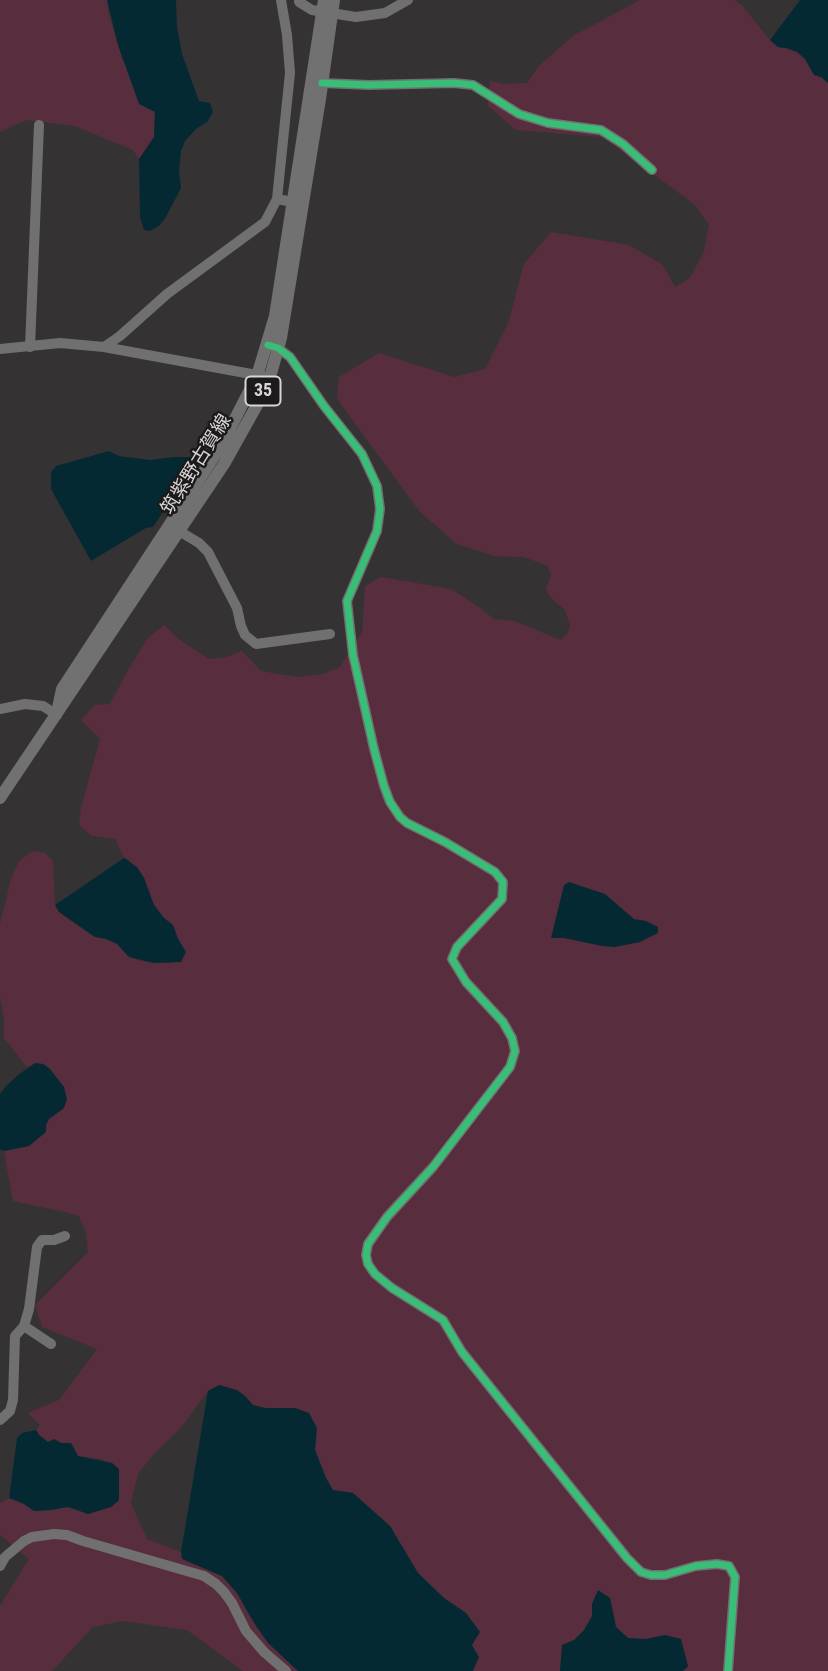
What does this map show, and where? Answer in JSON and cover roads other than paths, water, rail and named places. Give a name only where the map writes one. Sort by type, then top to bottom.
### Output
[{"type":"main road","name":"筑紫野古賀線","points":[[298,203],[323,83],[328,6]]},
{"type":"main road","name":"筑紫野古賀線","points":[[0,798],[224,464],[257,405],[273,347],[328,6]]},
{"type":"main road","name":"筑紫野古賀線","points":[[57,715],[62,689],[264,376]]},
{"type":"street","points":[[104,347],[167,294],[265,222],[277,199],[290,73],[281,0]]},
{"type":"street","points":[[299,0],[312,10],[328,6],[356,17],[385,13],[408,0]]},
{"type":"street","points":[[323,83],[473,85],[519,114],[548,123],[601,130],[623,144],[652,170]]},
{"type":"street","points":[[30,347],[39,125]]},
{"type":"street","points":[[277,199],[298,203]]},
{"type":"street","points":[[0,349],[60,343],[104,347],[264,376]]},
{"type":"street","points":[[273,347],[290,357],[362,454],[377,486],[380,509],[377,531],[347,601],[353,656],[374,749],[390,802],[407,823],[495,872],[503,881],[502,899],[457,947],[452,960],[466,982],[503,1022],[512,1038],[515,1051],[510,1067],[433,1167],[387,1217],[368,1244],[368,1264],[375,1274],[392,1288],[443,1320],[462,1352],[641,1572],[665,1575],[696,1566],[729,1566],[735,1577],[727,1671]]},
{"type":"street","points":[[179,531],[208,552],[237,608],[244,635],[256,644],[330,634]]},
{"type":"street","points":[[0,709],[25,704],[43,706],[57,715]]},
{"type":"street","points":[[0,1420],[10,1411],[13,1400],[15,1336],[24,1326],[29,1309],[37,1247],[42,1240],[65,1236]]},
{"type":"street","points":[[24,1326],[51,1344]]},
{"type":"street","points":[[0,1566],[13,1549],[32,1536],[54,1534],[67,1535],[204,1576],[224,1592],[246,1631],[286,1671]]},
{"type":"water","points":[[107,0],[176,0],[182,54],[199,101],[210,103],[213,112],[207,122],[185,141],[179,171],[181,188],[166,217],[159,226],[150,231],[144,230],[140,217],[139,159],[154,137],[155,112],[139,104],[118,45]]},
{"type":"water","points":[[800,0],[828,0],[828,83],[814,75],[805,59],[797,52],[778,47],[770,40]]},
{"type":"water","points":[[109,451],[119,456],[150,460],[200,457],[153,527],[146,528],[91,561],[51,489],[51,472],[56,466]]},
{"type":"water","points":[[124,858],[137,867],[154,905],[173,925],[186,952],[181,962],[154,963],[129,957],[117,944],[95,937],[59,912],[55,905]]},
{"type":"water","points":[[569,882],[605,894],[634,919],[658,927],[658,933],[640,942],[615,947],[551,938],[564,885]]},
{"type":"water","points":[[35,1063],[49,1068],[64,1087],[67,1099],[64,1108],[49,1119],[46,1132],[29,1146],[4,1151],[0,1149],[0,1094],[18,1075]]},
{"type":"water","points":[[219,1385],[237,1390],[253,1405],[265,1408],[295,1408],[309,1413],[317,1428],[315,1450],[333,1490],[353,1493],[390,1526],[418,1573],[444,1598],[466,1613],[480,1632],[472,1645],[479,1657],[473,1671],[298,1671],[268,1643],[237,1593],[222,1576],[182,1559],[208,1391]]},
{"type":"water","points":[[36,1430],[48,1442],[54,1439],[61,1443],[71,1443],[78,1456],[112,1463],[119,1469],[119,1500],[111,1507],[88,1514],[68,1507],[34,1511],[9,1498],[17,1438],[22,1433]]},
{"type":"water","points":[[598,1590],[610,1598],[616,1627],[628,1638],[646,1639],[665,1635],[681,1639],[688,1666],[683,1671],[560,1671],[562,1645],[574,1640],[584,1630],[592,1616],[592,1604]]}]
